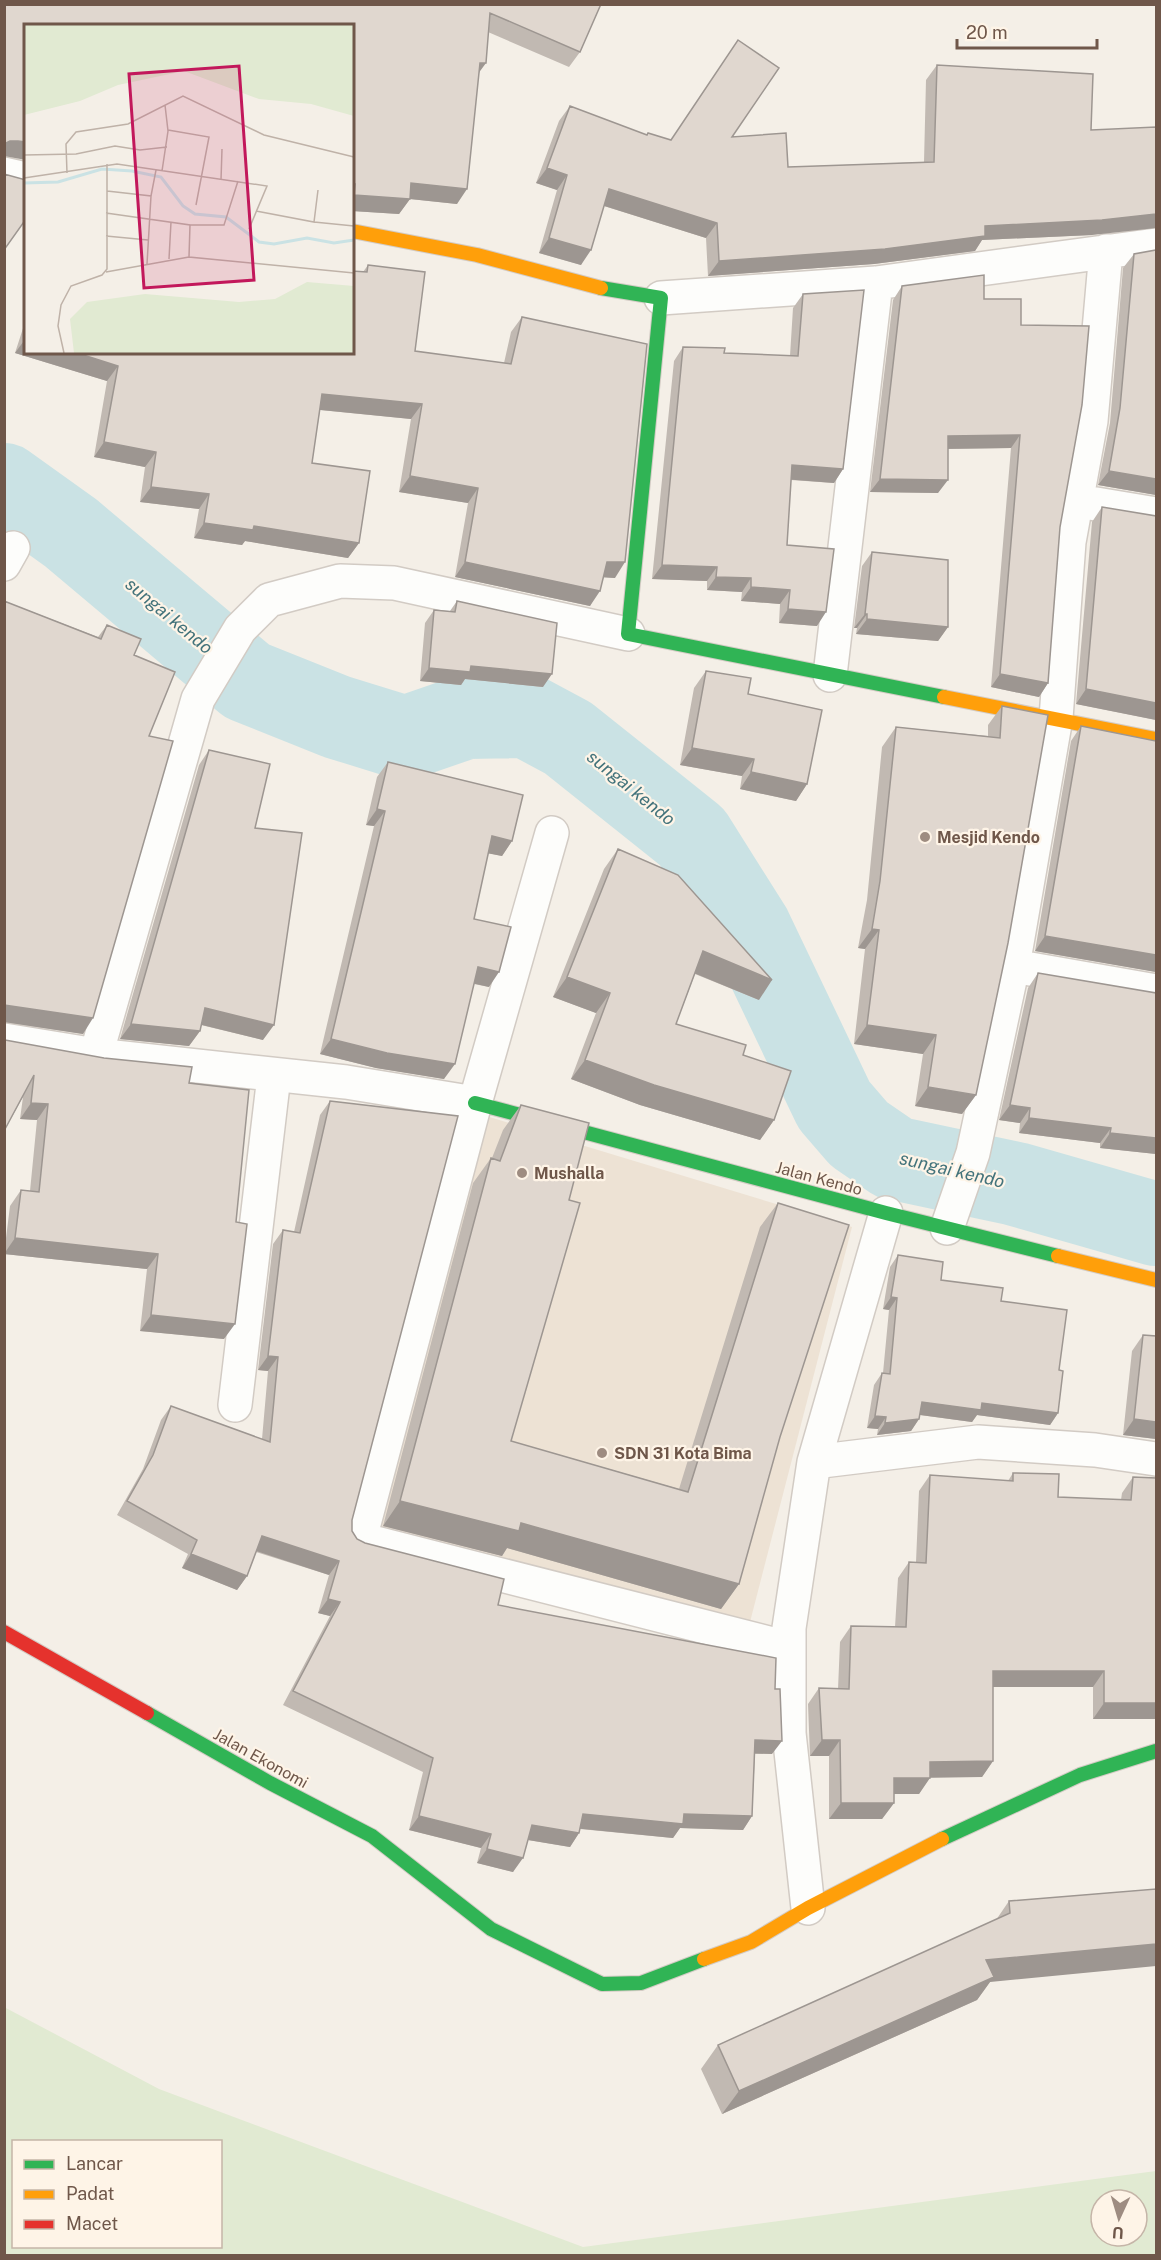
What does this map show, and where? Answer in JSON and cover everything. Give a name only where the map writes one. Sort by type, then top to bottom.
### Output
[{"type":"street","points":[[4,174],[24,179]]},
{"type":"street","points":[[354,231],[477,255],[586,286],[661,298],[876,283],[1156,245]]},
{"type":"street","points":[[948,1228],[971,1157],[1013,966],[1056,718],[1069,542],[1078,501],[1092,407],[1106,251]]},
{"type":"street","points":[[830,675],[876,283]]},
{"type":"street","points":[[628,634],[661,298]]},
{"type":"street","points":[[1078,501],[1156,514]]},
{"type":"street","points":[[96,1055],[198,699],[240,629],[269,600],[340,581],[394,583],[628,634],[1156,739]]},
{"type":"street","points":[[552,833],[475,1104],[360,1539],[788,1648]]},
{"type":"street","points":[[1013,966],[1156,991]]},
{"type":"street","points":[[4,1040],[96,1055],[346,1082],[475,1104]]},
{"type":"street","points":[[235,1405],[274,1076]]},
{"type":"street","name":"Jalan Kendo","points":[[475,1104],[886,1213],[1156,1280]]},
{"type":"street","points":[[808,1908],[789,1733],[788,1648],[814,1462],[886,1213]]},
{"type":"street","points":[[814,1462],[978,1442],[1095,1450],[1156,1459]]},
{"type":"street","name":"Jalan Ekonomi","points":[[4,1632],[270,1783],[372,1836],[491,1929],[596,1982],[609,1984],[641,1983],[674,1973],[751,1942],[808,1908],[966,1826],[1080,1775],[1156,1751]]},
{"type":"shaded area","points":[[486,1116],[852,1227],[750,1622],[376,1534]]},
{"type":"green space","points":[[4,2007],[159,2089],[583,2247],[1156,2171],[1156,2255],[5,2255]]},
{"type":"building","points":[[4,4],[601,4],[580,52],[490,13],[486,63],[480,63],[467,189],[411,183],[410,199],[354,195],[354,24],[24,24],[24,142],[10,141],[4,144]]},
{"type":"building","points":[[738,40],[779,68],[732,137],[786,133],[788,167],[934,162],[937,65],[1093,74],[1091,130],[1156,127],[1156,214],[1102,220],[985,226],[985,236],[885,249],[719,261],[717,223],[609,189],[591,250],[549,238],[567,175],[547,168],[570,106],[647,135],[648,133],[671,140]]},
{"type":"building","points":[[4,174],[24,179],[24,222],[4,250]]},
{"type":"building","points":[[1156,250],[1156,479],[1109,471],[1120,408],[1134,254]]},
{"type":"building","points":[[368,265],[425,272],[415,351],[511,364],[522,317],[647,344],[625,562],[607,562],[600,591],[465,562],[478,488],[410,476],[422,404],[322,394],[312,463],[370,471],[359,543],[254,526],[253,530],[204,523],[209,494],[151,487],[156,452],[104,442],[118,366],[80,354],[354,354],[354,271],[367,272]]},
{"type":"building","points":[[984,275],[984,299],[1021,299],[1021,325],[1089,326],[1082,405],[1060,527],[1048,683],[1000,674],[1020,435],[948,436],[948,480],[880,479],[902,286]]},
{"type":"building","points":[[864,290],[843,469],[792,465],[787,545],[834,549],[826,612],[788,609],[790,590],[751,587],[751,578],[716,577],[717,567],[662,565],[683,347],[725,348],[724,353],[798,356],[803,294]]},
{"type":"building","points":[[1102,507],[1156,516],[1156,703],[1086,689]]},
{"type":"building","points":[[872,552],[948,560],[948,627],[867,619],[867,614],[865,614]]},
{"type":"building","points":[[4,601],[101,639],[107,625],[141,639],[134,655],[175,672],[149,736],[173,741],[93,1018],[4,1005]]},
{"type":"building","points":[[457,601],[557,623],[552,674],[471,666],[470,672],[429,668],[434,610],[455,612]]},
{"type":"building","points":[[706,671],[751,678],[748,694],[822,710],[807,784],[751,772],[754,759],[692,748]]},
{"type":"building","points":[[1002,706],[1048,715],[1008,943],[976,1095],[928,1087],[936,1035],[867,1025],[879,930],[872,929],[880,881],[896,727],[1000,738]]},
{"type":"building","points":[[1081,726],[1156,741],[1156,955],[1045,936]]},
{"type":"building","points":[[209,750],[270,764],[255,828],[302,833],[274,1025],[205,1008],[200,1031],[131,1024]]},
{"type":"building","points":[[388,762],[523,795],[512,841],[492,836],[474,919],[511,927],[499,972],[478,967],[455,1064],[387,1053],[331,1039],[385,811],[377,809]]},
{"type":"building","points":[[618,849],[678,875],[772,980],[703,951],[676,1024],[746,1045],[743,1055],[791,1071],[774,1120],[654,1085],[585,1060],[610,993],[567,977]]},
{"type":"building","points":[[1038,973],[1156,993],[1156,1138],[1110,1133],[1111,1128],[1029,1118],[1030,1108],[1010,1105]]},
{"type":"building","points":[[5,1040],[104,1058],[192,1067],[189,1083],[249,1090],[236,1222],[247,1224],[235,1324],[151,1315],[158,1254],[15,1238],[21,1190],[39,1192],[48,1104],[31,1103],[34,1075],[4,1131]]},
{"type":"building","points":[[330,1101],[458,1116],[352,1520],[352,1531],[357,1539],[365,1543],[504,1579],[498,1605],[776,1658],[775,1689],[780,1689],[782,1741],[755,1740],[752,1816],[684,1814],[683,1824],[583,1814],[579,1833],[532,1825],[523,1858],[487,1849],[491,1834],[419,1816],[433,1758],[293,1691],[340,1602],[328,1599],[339,1561],[262,1536],[247,1576],[191,1554],[197,1540],[127,1501],[153,1455],[171,1406],[270,1442],[278,1357],[268,1356],[283,1230],[300,1233]]},
{"type":"building","points":[[521,1105],[589,1123],[569,1200],[580,1203],[511,1441],[688,1492],[778,1203],[849,1225],[780,1437],[739,1584],[521,1523],[519,1531],[400,1501],[491,1158],[500,1161]]},
{"type":"building","points":[[898,1255],[943,1262],[941,1280],[1003,1288],[1001,1301],[1067,1310],[1059,1370],[1063,1371],[1058,1413],[982,1403],[981,1410],[922,1402],[919,1419],[885,1423],[886,1417],[875,1416],[882,1373],[890,1374],[897,1298],[891,1297]]},
{"type":"building","points":[[1143,1335],[1156,1336],[1156,1422],[1134,1419]]},
{"type":"building","points":[[1013,1473],[1059,1474],[1058,1497],[1131,1500],[1133,1477],[1156,1478],[1156,1703],[1104,1703],[1104,1671],[993,1671],[993,1761],[930,1762],[930,1778],[894,1778],[894,1803],[841,1803],[840,1740],[822,1740],[819,1688],[849,1689],[851,1626],[906,1627],[909,1562],[926,1563],[930,1475],[1013,1481]]},
{"type":"building","points":[[1156,1889],[1156,1944],[986,1960],[994,1977],[739,2091],[718,2045],[1010,1913],[1009,1901]]},
{"type":"waterway","name":"sungai kendo","points":[[4,485],[71,533],[247,681],[337,717],[405,738],[466,717],[527,716],[568,738],[692,837],[750,929],[834,1105],[859,1134],[894,1158],[1016,1184],[1156,1224]]},
{"type":"traffic: fast","points":[[601,288],[661,298],[628,634],[944,697]]},
{"type":"traffic: fast","points":[[475,1103],[886,1213],[1058,1256]]},
{"type":"traffic: fast","points":[[147,1713],[270,1783],[372,1836],[491,1929],[602,1984],[641,1983],[704,1959]]},
{"type":"traffic: fast","points":[[942,1839],[1080,1775],[1156,1751]]},
{"type":"traffic: slow","points":[[354,231],[477,255],[601,288]]},
{"type":"traffic: slow","points":[[944,697],[1156,739]]},
{"type":"traffic: slow","points":[[1058,1256],[1156,1280]]},
{"type":"traffic: slow","points":[[704,1959],[751,1942],[808,1908],[942,1839]]},
{"type":"traffic: jam","points":[[4,1632],[147,1713]]},
{"type":"place","name":"Mesjid Kendo","points":[[925,837]]},
{"type":"place","name":"Mushalla","points":[[522,1173]]},
{"type":"place","name":"SDN 31 Kota Bima","points":[[602,1453]]}]
